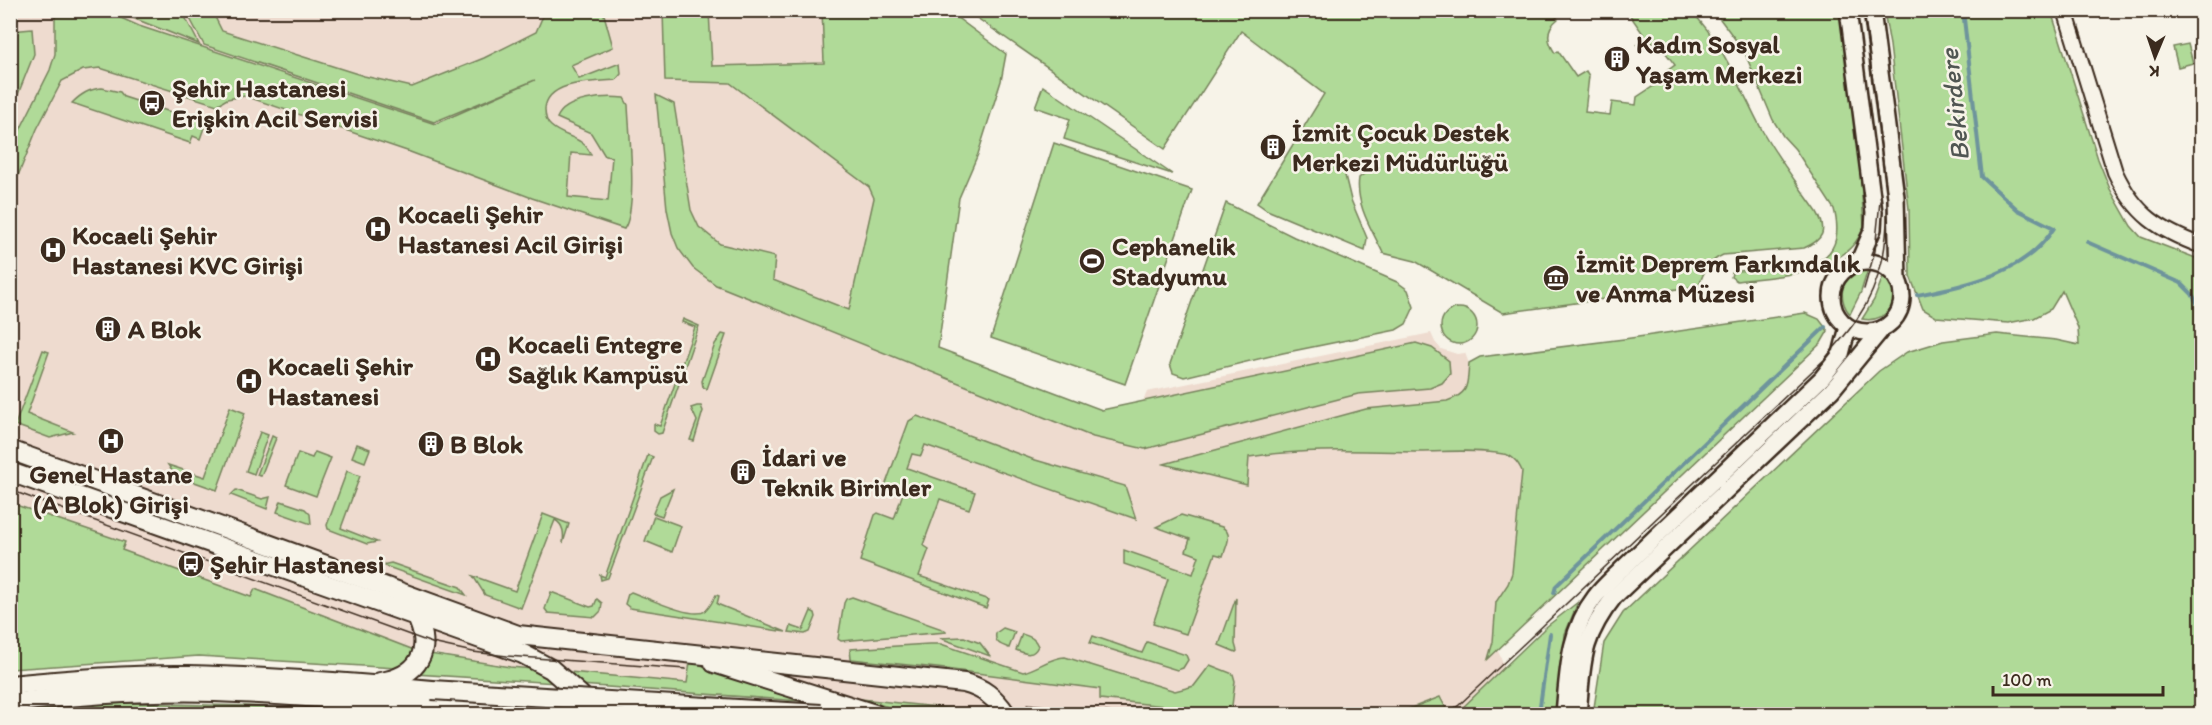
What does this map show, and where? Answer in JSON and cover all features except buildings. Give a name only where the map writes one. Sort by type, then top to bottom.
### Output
[{"type":"main road","points":[[1848,10],[1874,212],[1873,229],[1858,263]]},
{"type":"main road","points":[[1578,714],[1585,647],[1600,615],[1607,606],[1832,390],[1882,329],[1891,323],[1901,306],[1902,291],[1898,280],[1896,197],[1872,10]]},
{"type":"main road","points":[[1882,329],[1859,332],[1839,320],[1833,309],[1831,297],[1833,286],[1839,275],[1848,267],[1858,263],[1870,262],[1881,265],[1898,280]]},
{"type":"main road","points":[[1564,714],[1570,652],[1581,619],[1595,597],[1822,378],[1841,354],[1848,327]]},
{"type":"main road","points":[[10,450],[518,635],[964,683],[986,691],[1006,714]]},
{"type":"main road","points":[[10,472],[539,661],[602,714]]},
{"type":"main road","points":[[10,685],[104,677],[187,675],[351,683],[382,682],[397,678],[410,671],[418,663],[424,637],[423,629],[416,616]]},
{"type":"main road","points":[[676,651],[875,714]]},
{"type":"main road","points":[[351,683],[434,699],[555,714]]},
{"type":"main road","points":[[10,703],[136,692],[213,692],[321,698],[434,699],[821,714]]},
{"type":"main road","points":[[213,692],[401,714]]},
{"type":"street","points":[[2065,10],[2111,161],[2121,185],[2150,221],[2168,232],[2202,246]]},
{"type":"shaded area","name":"Kocaeli Entegre Sağlık Kampüsü","points":[[40,10],[822,11],[824,63],[713,66],[730,83],[869,187],[874,198],[873,208],[849,310],[938,348],[1102,410],[1143,401],[1147,392],[1431,333],[1441,349],[1457,354],[1465,353],[1504,454],[1518,462],[1522,471],[1512,573],[1508,584],[1496,602],[1493,642],[1489,657],[1498,651],[1508,674],[1468,714],[912,714],[861,699],[510,667],[414,650],[407,663],[199,656],[11,669],[10,11],[31,11],[31,15]]},
{"type":"green space","points":[[822,10],[948,11],[1006,54],[1001,81],[978,154],[959,198],[938,348],[1102,410],[1416,343],[1432,348],[1449,361],[1450,374],[1442,383],[1430,388],[1358,394],[1145,449],[1093,437],[716,285],[693,268],[678,248],[672,233],[667,209],[656,95],[674,104],[691,210],[699,227],[720,244],[775,257],[773,280],[849,310],[874,198],[869,187],[730,83],[665,81],[663,11],[709,11],[712,66],[824,63]]},
{"type":"green space","points":[[55,11],[115,11],[112,14],[139,26],[435,124],[535,80],[434,122],[204,45],[186,11],[212,11],[222,31],[364,76],[412,87],[484,58],[536,32],[545,11],[603,11],[613,47],[571,65],[579,79],[620,63],[621,74],[616,80],[585,82],[563,88],[548,100],[545,114],[551,126],[584,144],[591,155],[571,153],[568,197],[608,201],[612,157],[605,156],[591,133],[557,118],[561,111],[577,102],[607,97],[624,98],[628,105],[632,170],[631,205],[628,219],[624,229],[245,96],[227,99],[217,105],[100,68],[83,70],[62,81],[37,129],[11,193],[11,148],[50,70],[55,54]]},
{"type":"green space","points":[[115,11],[182,11],[199,44]]},
{"type":"green space","points":[[967,11],[1551,11],[1558,19],[1549,31],[1552,49],[1555,53],[1558,51],[1576,77],[1586,71],[1589,76],[1585,112],[1610,115],[1612,102],[1636,105],[1637,97],[1655,85],[1649,76],[1653,72],[1657,78],[1675,65],[1656,40],[1642,51],[1637,45],[1646,38],[1627,11],[1691,11],[1713,38],[1731,68],[1763,132],[1817,212],[1822,225],[1822,234],[1816,242],[1804,248],[1723,255],[1707,268],[1699,286],[1503,313],[1415,261],[1383,253],[1362,207],[1358,188],[1359,178],[1364,174],[1364,165],[1342,163],[1351,200],[1367,238],[1365,251],[1267,210],[1257,203],[1324,94],[1241,31],[1165,149]]},
{"type":"green space","points":[[1714,11],[1841,11],[1860,165],[1864,226],[1855,242],[1843,254],[1828,263],[1810,270],[1773,277],[1737,281],[1731,277],[1732,273],[1737,271],[1774,270],[1809,265],[1823,258],[1833,247],[1837,231],[1834,209],[1773,120],[1744,51]]},
{"type":"green space","points":[[1884,11],[2051,11],[2098,159],[2110,189],[2131,226],[2141,237],[2201,260],[2201,714],[1593,714],[1604,643],[1623,613],[1879,371],[1907,352],[1943,341],[1997,334],[2056,340],[2079,345],[2078,328],[2062,291],[2051,309],[2034,318],[2008,323],[1936,317],[1923,309],[1910,276],[1909,209]]},
{"type":"green space","points":[[32,29],[34,54],[11,112],[11,31]]},
{"type":"green space","points":[[2188,44],[2193,63],[2178,67],[2173,47]]},
{"type":"green space","points":[[1043,86],[1172,174],[1064,139],[1070,119],[1035,107]]},
{"type":"green space","points":[[102,88],[120,92],[124,97],[180,115],[186,114],[203,120],[205,125],[200,139],[193,136],[190,143],[72,103],[86,92]]},
{"type":"green space","name":"Cephanelik Stadyumu","points":[[1054,143],[1192,190],[1125,384],[991,338]]},
{"type":"green space","points":[[1226,203],[1294,237],[1397,282],[1408,290],[1414,307],[1406,324],[1396,330],[1283,353],[1184,377],[1173,373],[1170,364]]},
{"type":"green space","points":[[1869,266],[1861,292],[1850,314],[1843,299],[1844,282],[1853,272]]},
{"type":"green space","points":[[1884,274],[1891,281],[1894,289],[1895,297],[1892,305],[1880,317],[1862,319],[1874,300]]},
{"type":"green space","points":[[1459,308],[1472,313],[1477,326],[1472,339],[1459,344],[1446,339],[1441,326],[1446,313]]},
{"type":"green space","points":[[1805,313],[1819,319],[1828,331],[1821,343],[1488,659],[1493,642],[1496,602],[1508,584],[1512,573],[1522,471],[1512,457],[1493,452],[1472,451],[1334,451],[1270,454],[1249,457],[1247,485],[1164,464],[1366,409],[1447,401],[1464,391],[1469,363],[1480,357]]},
{"type":"green space","points":[[683,319],[699,326],[662,433],[658,434],[654,431],[654,424],[660,426],[695,327],[682,322]]},
{"type":"green space","points":[[722,334],[726,335],[707,389],[703,387],[702,381],[715,344]]},
{"type":"green space","points":[[43,350],[49,352],[27,414],[73,432],[50,438],[15,425]]},
{"type":"green space","points":[[701,406],[703,411],[694,441],[690,440],[697,421],[691,408]]},
{"type":"green space","points":[[230,407],[245,413],[217,490],[175,475],[168,465],[205,477]]},
{"type":"green space","points":[[917,416],[1032,459],[1125,486],[1136,519],[925,445],[921,456],[912,454],[907,468],[975,492],[969,509],[940,499],[923,545],[929,549],[919,576],[989,600],[986,608],[860,561],[875,515],[878,513],[894,519],[903,493],[885,486],[909,421]]},
{"type":"green space","points":[[260,432],[268,435],[254,474],[246,471]]},
{"type":"green space","points":[[272,436],[276,438],[261,476],[257,475]]},
{"type":"green space","points":[[357,444],[370,449],[365,462],[352,457]]},
{"type":"green space","points":[[315,452],[331,458],[316,496],[286,485],[298,453],[312,458]]},
{"type":"green space","points":[[648,455],[653,457],[608,578],[601,580],[600,575],[605,577]]},
{"type":"green space","points":[[347,471],[360,476],[341,528],[377,542],[367,544],[328,529],[327,525]]},
{"type":"green space","points":[[673,489],[662,516],[653,513],[660,496]]},
{"type":"green space","points":[[236,490],[262,499],[270,497],[267,509],[231,495]]},
{"type":"green space","points":[[281,501],[305,509],[310,514],[311,524],[277,512]]},
{"type":"green space","points":[[10,503],[125,542],[122,550],[251,597],[255,589],[414,650],[407,663],[396,668],[199,656],[11,669]]},
{"type":"green space","points":[[543,514],[569,524],[563,543],[562,527],[555,520],[521,608],[485,595],[473,576],[515,591]]},
{"type":"green space","points":[[1181,515],[1222,527],[1228,533],[1223,556],[1215,554],[1186,634],[1153,624],[1168,579],[1124,564],[1124,550],[1193,574],[1199,556],[1186,551],[1190,539],[1156,527]]},
{"type":"green space","points":[[654,516],[681,526],[672,552],[645,541]]},
{"type":"green space","points":[[391,563],[460,587],[466,595],[382,565]]},
{"type":"green space","points":[[551,592],[590,607],[594,606],[597,599],[602,603],[601,611],[595,617],[548,613],[545,609]]},
{"type":"green space","points":[[631,592],[690,613],[707,610],[716,595],[719,596],[717,604],[786,632],[630,608],[625,604]]},
{"type":"green space","points":[[852,597],[946,632],[841,641],[838,639],[844,603],[846,599]]},
{"type":"green space","points":[[1236,598],[1235,644],[1237,651],[1236,652],[1219,645]]},
{"type":"green space","points":[[1578,602],[1565,634],[1558,714],[1456,714],[1546,627]]},
{"type":"green space","points":[[811,611],[816,617],[810,632],[805,634],[789,632],[791,626],[803,630]]},
{"type":"green space","points":[[1003,628],[1015,632],[1009,648],[1001,645],[996,639],[996,633]]},
{"type":"green space","points":[[1022,634],[1035,641],[1038,646],[1034,652],[1026,653],[1016,650]]},
{"type":"green space","points":[[1093,636],[1142,653],[1147,642],[1186,655],[1188,660],[1183,668],[1177,670],[1090,643]]},
{"type":"green space","points":[[964,637],[980,643],[990,656],[940,638]]},
{"type":"green space","points":[[941,644],[1023,672],[1054,659],[1065,657],[1175,691],[1194,686],[1210,665],[1233,674],[1235,681],[1231,714],[1191,714],[1191,709],[1100,699],[1100,689],[851,659],[850,649]]},
{"type":"green space","points":[[430,654],[544,670],[556,683],[415,674]]},
{"type":"green space","points":[[690,662],[814,698],[814,702],[580,685],[569,672],[687,683]]},
{"type":"green space","points":[[1440,697],[1448,712],[1455,714],[1396,714]]},
{"type":"green space","points":[[861,699],[984,712],[993,714],[912,714]]},
{"type":"green space","points":[[132,703],[244,706],[368,714],[11,714],[10,710],[62,705]]},
{"type":"waterway","name":"Bekirdere","points":[[1917,295],[1974,282],[2011,267],[2042,244],[2054,228],[2018,210],[1982,177],[1963,10]]},
{"type":"waterway","name":"Bekirdere","points":[[2087,242],[2181,283],[2192,294],[2202,312]]},
{"type":"waterway","points":[[1554,593],[1556,586],[1825,327]]},
{"type":"waterway","points":[[1540,706],[1550,634]]},
{"type":"tram line","points":[[1448,712],[1458,706],[1825,359],[1866,305],[1882,259],[1887,227],[1887,194],[1864,10]]},
{"type":"tram line","points":[[1864,289],[1875,251],[1880,201]]},
{"type":"tram line","points":[[10,490],[432,643],[473,652],[507,656],[686,669]]},
{"type":"tram line","points":[[1027,704],[1124,714]]},
{"type":"place","name":"Kadın Sosyal Yaşam Merkezi","points":[[1617,59]]},
{"type":"place","name":"Şehir Hastanesi Erişkin Acil Servisi","points":[[152,103]]},
{"type":"place","name":"İzmit Çocuk Destek Merkezi Müdürlüğü","points":[[1273,147]]},
{"type":"place","name":"Kocaeli Şehir Hastanesi Acil Girişi","points":[[378,229]]},
{"type":"place","name":"Kocaeli Şehir Hastanesi KVC Girişi","points":[[53,250]]},
{"type":"place","name":"Cephanelik Stadyumu","points":[[1092,261]]},
{"type":"place","name":"İzmit Deprem Farkındalık ve Anma Müzesi","points":[[1556,278]]},
{"type":"place","name":"A Blok","points":[[108,329]]},
{"type":"place","name":"Kocaeli Entegre Sağlık Kampüsü","points":[[488,359]]},
{"type":"place","name":"Kocaeli Şehir Hastanesi","points":[[249,381]]},
{"type":"place","name":"Genel Hastane (A Blok) Girişi","points":[[111,441]]},
{"type":"place","name":"B Blok","points":[[431,444]]},
{"type":"place","name":"İdari ve Teknik Birimler","points":[[743,472]]},
{"type":"place","name":"Şehir Hastanesi","points":[[191,564]]}]
